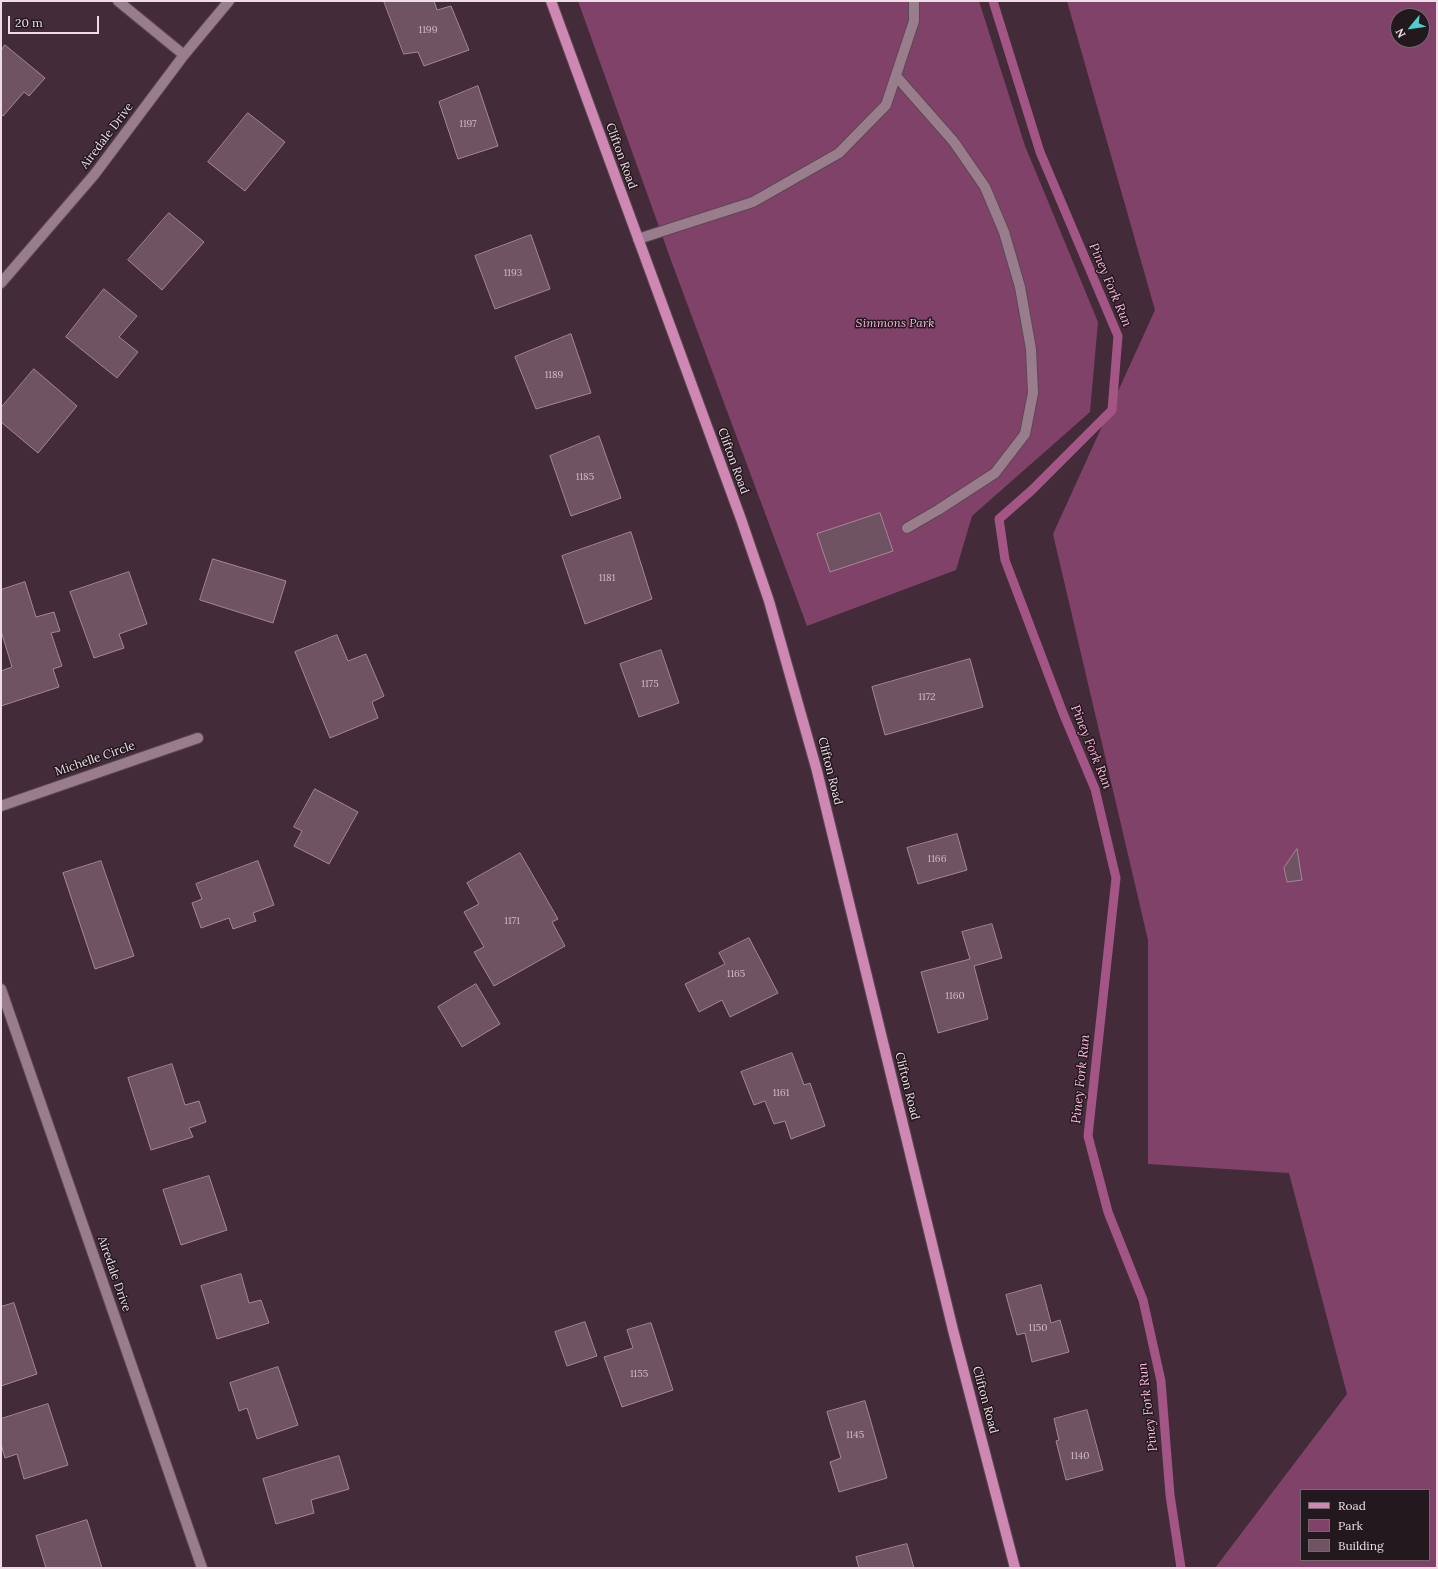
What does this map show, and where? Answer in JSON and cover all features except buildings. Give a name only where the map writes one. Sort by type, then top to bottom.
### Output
[{"type":"main road","name":"Clifton Road","points":[[551,1],[741,519],[769,601],[817,771],[953,1330],[1015,1568]]},
{"type":"street","points":[[118,1],[184,55]]},
{"type":"street","name":"Airedale Drive","points":[[1,283],[94,175],[184,55],[229,1]]},
{"type":"street","points":[[638,239],[753,202],[840,153],[886,105],[914,21],[914,1]]},
{"type":"street","points":[[896,76],[954,142],[985,187],[1004,232],[1020,288],[1031,349],[1033,393],[1025,434],[995,473],[907,528]]},
{"type":"street","name":"Michelle Circle","points":[[1,806],[198,738]]},
{"type":"street","name":"Airedale Drive","points":[[1,989],[202,1568]]},
{"type":"green space","name":"Simmons Park","points":[[578,1],[979,1],[1025,146],[1098,322],[1090,412],[972,516],[956,570],[807,626],[672,263]]},
{"type":"green space","points":[[1067,1],[1437,1],[1437,1568],[1215,1568],[1347,1394],[1289,1173],[1148,1164],[1148,940],[1053,534],[1155,310]]},
{"type":"waterway","name":"Piney Fork Run","points":[[993,1],[1040,152],[1118,336],[1112,410],[1032,490],[999,519],[1005,560],[1063,713],[1095,789],[1116,878],[1088,1136],[1108,1212],[1143,1300],[1161,1381],[1170,1495],[1181,1568]]}]
